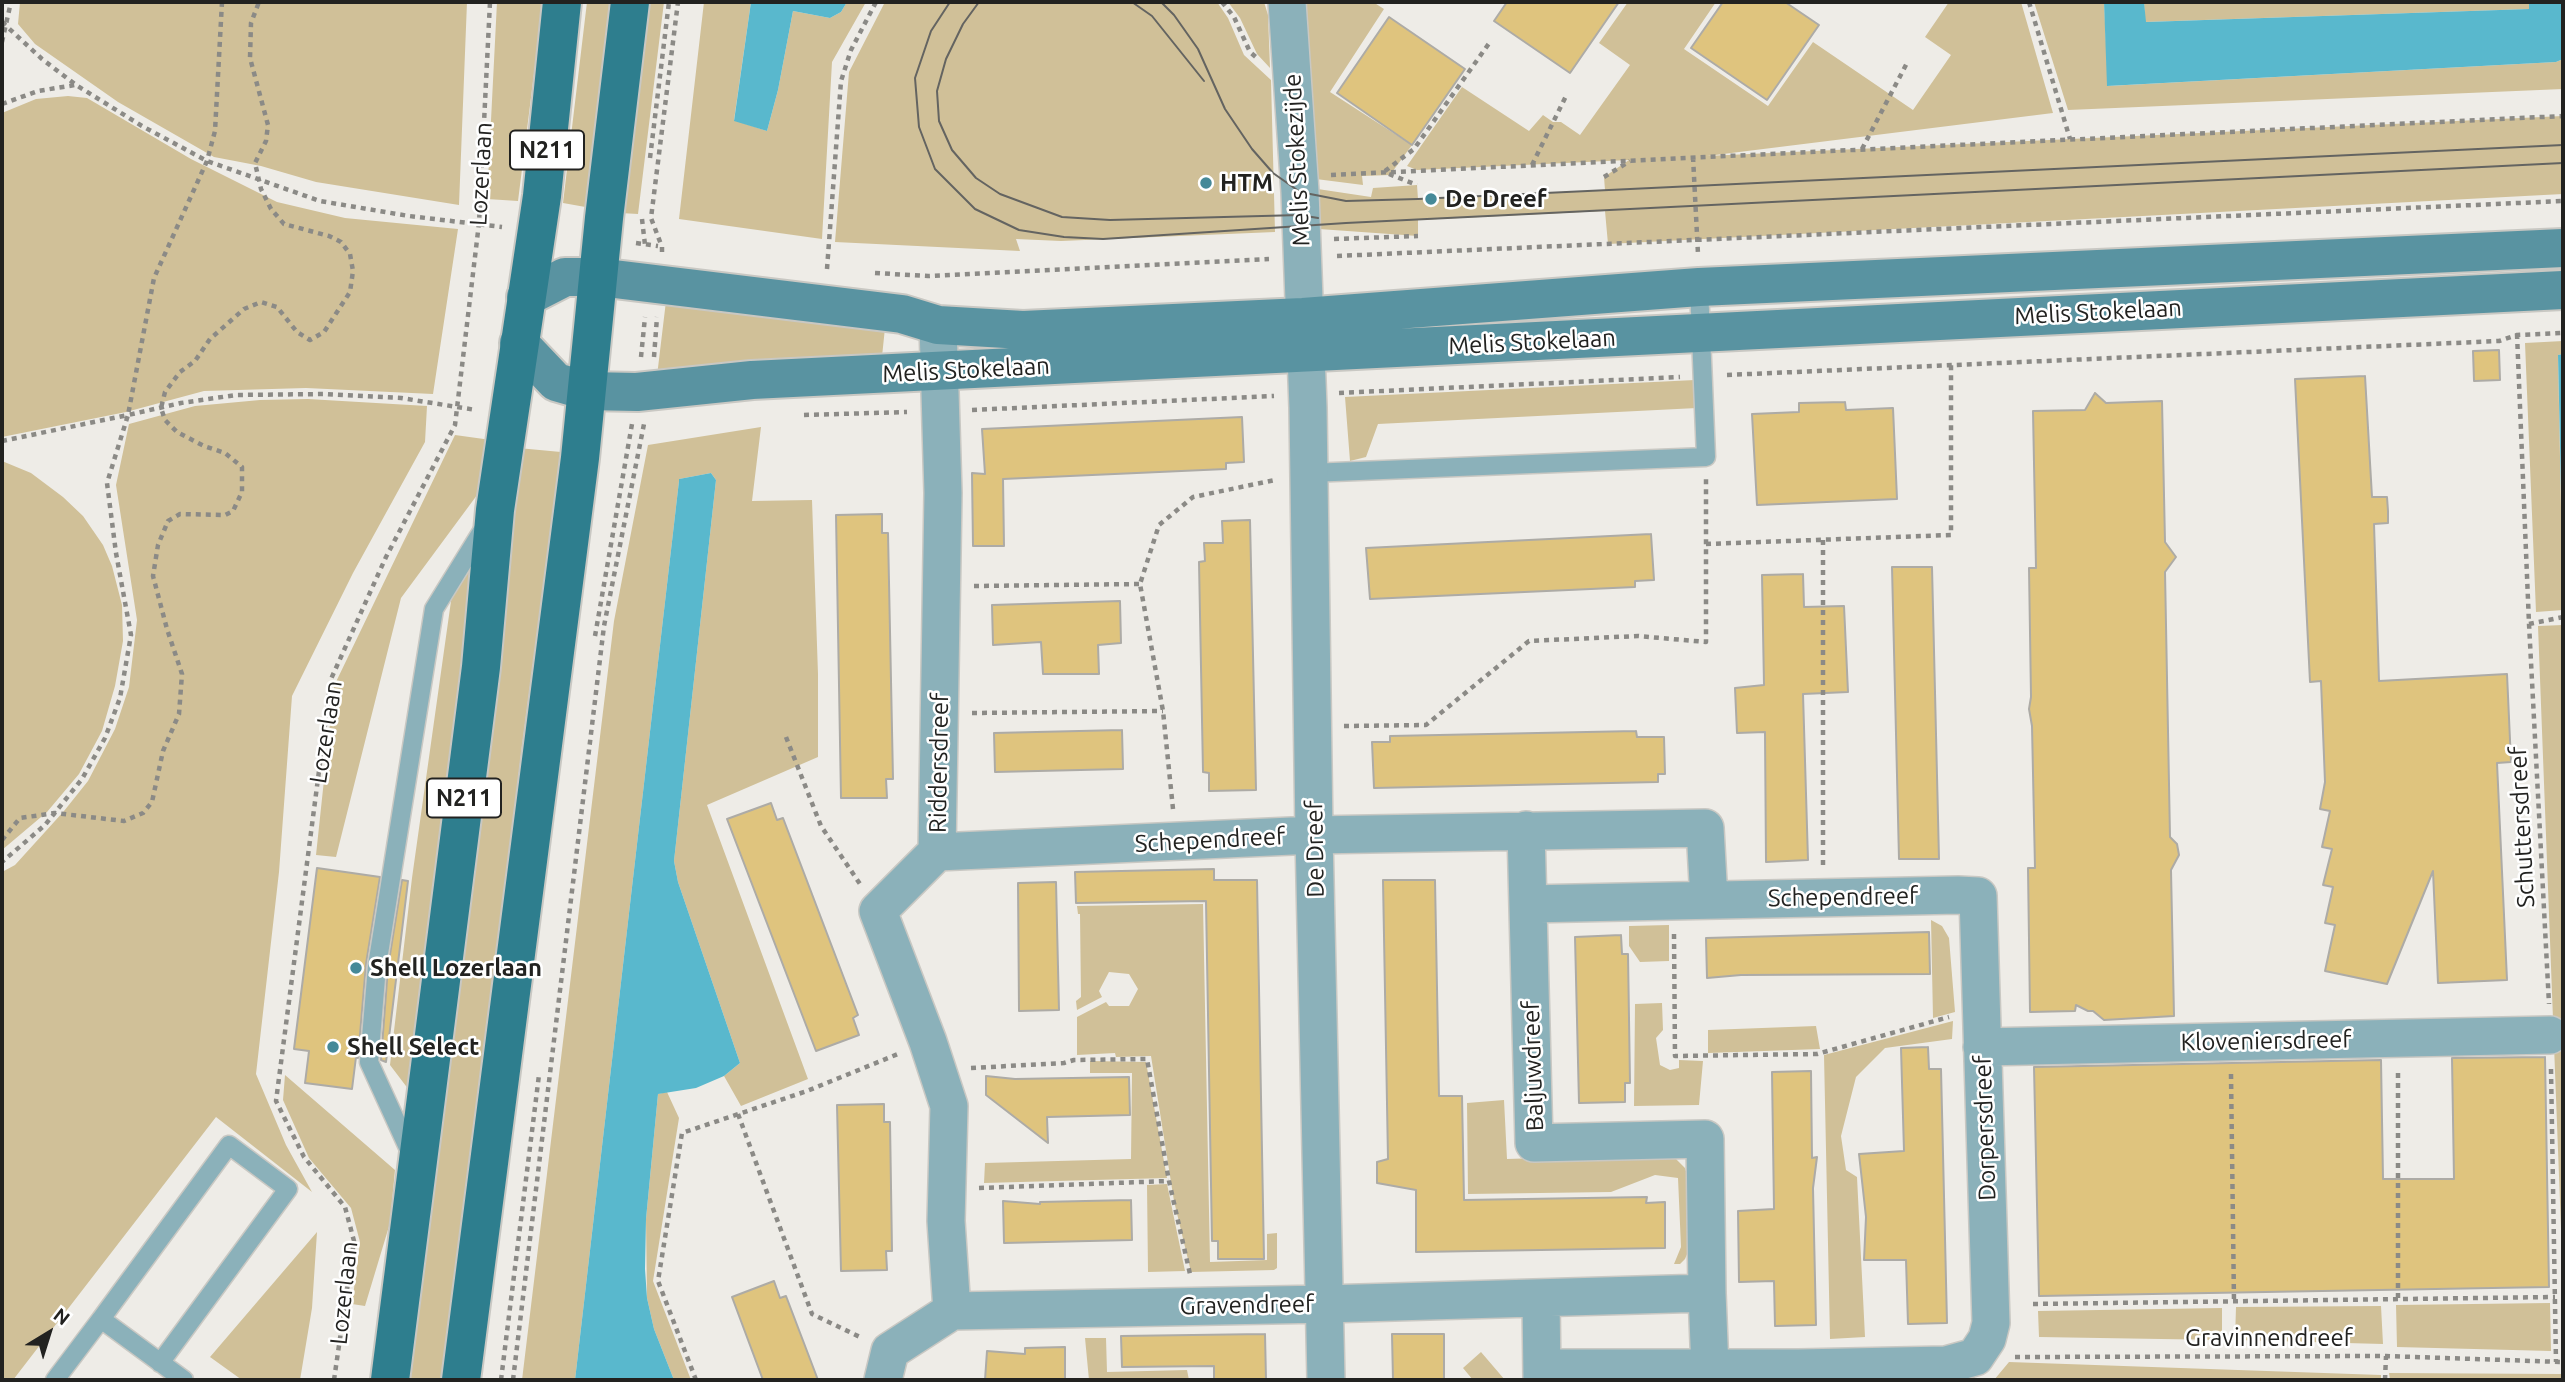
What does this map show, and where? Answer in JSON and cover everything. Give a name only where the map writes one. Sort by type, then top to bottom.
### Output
[{"type":"main road","name":"N211","points":[[390,1380],[481,667],[495,510],[542,196],[562,2]]},
{"type":"main road","name":"N211","points":[[461,1380],[580,458],[630,2]]},
{"type":"street","name":"Melis Stokezijde","points":[[1287,2],[1299,176],[1304,336]]},
{"type":"street","name":"Melis Stokelaan","points":[[519,342],[556,382],[587,391],[644,391],[752,380],[941,371],[1304,336],[1699,287],[2563,248]]},
{"type":"street","name":"Melis Stokelaan","points":[[526,297],[565,277],[598,277],[657,271],[902,314],[938,325],[1023,330],[1304,336],[1701,333],[2563,290]]},
{"type":"street","name":"Riddersdreef","points":[[878,911],[937,852],[942,586],[942,411],[938,325]]},
{"type":"street","name":"De Dreef","points":[[1304,336],[1309,473],[1326,1380]]},
{"type":"street","name":"Schependreef","points":[[937,852],[1314,835],[1705,828],[1709,900]]},
{"type":"street","points":[[1526,830],[1528,904]]},
{"type":"street","name":"Schependreef","points":[[1528,904],[1978,896]]},
{"type":"street","name":"Dorpersdreef","points":[[1975,1357],[1987,1339],[1991,1323],[1978,896]]},
{"type":"street","name":"Baljuwdreef","points":[[1528,904],[1534,1143],[1706,1139],[1707,1293]]},
{"type":"street","points":[[878,911],[949,1106],[946,1189],[952,1311],[886,1366]]},
{"type":"street","name":"Kloveniersdreef","points":[[1982,1047],[2550,1035]]},
{"type":"street","points":[[1707,1293],[1710,1368]]},
{"type":"street","name":"Gravendreef","points":[[952,1311],[1707,1293]]},
{"type":"street","points":[[1541,1298],[1542,1374],[1710,1368],[1946,1365],[1975,1357]]},
{"type":"lane","points":[[1309,473],[1706,457],[1699,287]]},
{"type":"lane","points":[[416,1164],[369,1062],[377,966],[434,610],[495,510]]},
{"type":"lane","points":[[55,1380],[229,1145],[288,1189],[160,1363]]},
{"type":"lane","points":[[100,1319],[184,1380]]},
{"type":"path","points":[[2,43],[4,23],[12,2]]},
{"type":"path","points":[[2,862],[45,825],[82,779],[105,738],[120,698],[131,635],[107,483],[128,415],[154,278],[207,161],[215,131],[222,2]]},
{"type":"path","points":[[2,840],[20,818],[55,813],[124,821],[143,813],[152,802],[163,751],[178,714],[181,674],[153,576],[158,545],[168,521],[180,514],[225,515],[233,511],[242,492],[242,467],[225,453],[177,432],[165,420],[161,408],[165,392],[180,372],[195,361],[211,339],[244,309],[261,302],[277,307],[297,332],[310,340],[324,332],[350,292],[353,271],[350,254],[341,243],[329,236],[284,223],[271,209],[258,178],[255,163],[268,132],[250,58],[251,23],[259,2]]},
{"type":"path","name":"Lozerlaan","points":[[334,1380],[354,1241],[345,1207],[303,1157],[276,1101],[331,679],[386,557],[455,425],[480,223],[490,2]]},
{"type":"path","points":[[649,167],[669,2]]},
{"type":"path","points":[[513,1380],[604,626],[644,391],[657,271],[651,218],[678,2]]},
{"type":"path","points":[[827,269],[841,81],[851,50],[876,2]]},
{"type":"path","points":[[2029,2],[2070,139]]},
{"type":"path","points":[[4,23],[41,59],[76,85],[142,126],[207,161],[320,201],[409,216],[480,223]]},
{"type":"path","points":[[1384,172],[1414,149],[1490,42]]},
{"type":"path","points":[[1861,149],[1907,63]]},
{"type":"path","points":[[2,104],[38,92],[76,85]]},
{"type":"path","points":[[1532,165],[1566,96]]},
{"type":"path","points":[[1299,176],[2563,116]]},
{"type":"path","points":[[1693,157],[1697,240]]},
{"type":"path","points":[[1604,177],[1631,160]]},
{"type":"path","points":[[1384,172],[1417,185]]},
{"type":"path","points":[[1302,249],[1697,240],[2563,201]]},
{"type":"path","points":[[594,643],[644,391],[657,271],[642,222],[643,208]]},
{"type":"path","points":[[928,276],[1302,249],[1418,236]]},
{"type":"path","name":"Schuttersdreef","points":[[2522,291],[2517,335],[2550,1035],[2556,1362]]},
{"type":"path","points":[[793,416],[2499,341],[2517,335],[2563,332]]},
{"type":"path","points":[[1706,544],[1951,534],[1951,365]]},
{"type":"path","points":[[2,440],[181,403],[236,395],[325,394],[401,398],[458,407]]},
{"type":"path","points":[[1313,727],[1426,725],[1529,641],[1638,636],[1706,642],[1706,457]]},
{"type":"path","points":[[1177,842],[1163,711],[1140,584],[1158,525],[1193,497],[1309,473]]},
{"type":"path","points":[[1823,540],[1823,898]]},
{"type":"path","points":[[942,586],[1140,584]]},
{"type":"path","points":[[2529,624],[2563,617]]},
{"type":"path","points":[[940,714],[1163,711]]},
{"type":"path","points":[[786,737],[821,826],[878,911]]},
{"type":"path","points":[[1674,920],[1675,1056],[1817,1054],[1960,1013]]},
{"type":"path","points":[[2398,1039],[2398,1299]]},
{"type":"path","points":[[2231,1042],[2234,1302]]},
{"type":"path","points":[[696,1380],[658,1281],[682,1133],[807,1091],[932,1056],[1064,1063],[1074,1060],[1147,1059],[1169,1181],[1197,1306]]},
{"type":"path","points":[[501,1380],[540,1064]]},
{"type":"path","points":[[738,1115],[812,1314],[886,1366]]},
{"type":"path","points":[[946,1189],[1169,1181]]},
{"type":"path","points":[[2033,1304],[2555,1297]]},
{"type":"path","points":[[2385,1380],[2386,1356]]},
{"type":"path","name":"Gravinnendreef","points":[[1975,1357],[2386,1356],[2563,1362]]},
{"type":"shaded area","points":[[20,2],[467,2],[459,205],[316,182],[261,166],[214,157],[118,102],[35,44],[18,24]]},
{"type":"shaded area","points":[[497,2],[543,2],[518,201],[487,199]]},
{"type":"shaded area","points":[[587,2],[616,2],[591,208],[563,203]]},
{"type":"shaded area","points":[[646,2],[664,2],[638,214],[620,213]]},
{"type":"shaded area","points":[[704,2],[751,2],[734,120],[767,131],[793,11],[830,18],[841,12],[847,2],[866,2],[832,62],[822,239],[679,219]]},
{"type":"shaded area","points":[[885,2],[1217,2],[1228,18],[1244,55],[1271,80],[1275,232],[1061,241],[1016,239],[1020,251],[835,242],[849,72]]},
{"type":"shaded area","points":[[1228,2],[1264,2],[1268,15],[1270,68],[1257,54],[1240,18]]},
{"type":"shaded area","points":[[1301,2],[1373,2],[1384,9],[1330,92],[1412,145],[1390,175],[1362,176],[1363,185],[1308,178]]},
{"type":"shaded area","points":[[1628,2],[1716,2],[1684,49],[1768,106],[1813,42],[1913,110],[1951,55],[1925,37],[1949,2],[2021,2],[2053,113],[1707,156],[2563,116],[2563,194],[1608,244],[1605,211],[1418,220],[1418,236],[1319,229],[1311,188],[1371,197],[1373,188],[1417,185],[1418,199],[1605,190],[1604,177],[1629,160],[1417,170],[1407,166],[1462,87],[1529,131],[1543,115],[1553,122],[1561,122],[1580,135],[1630,65],[1599,43]]},
{"type":"shaded area","points":[[2034,2],[2104,2],[2108,86],[2556,62],[2563,59],[2563,89],[2068,110]]},
{"type":"shaded area","points":[[2144,2],[2529,2],[2529,9],[2145,22]]},
{"type":"shaded area","points":[[68,96],[87,98],[191,159],[277,202],[345,218],[458,229],[433,394],[306,388],[204,391],[126,412],[2,437],[2,113],[36,99]]},
{"type":"shaded area","points":[[666,301],[885,328],[881,366],[657,376]]},
{"type":"shaded area","points":[[2563,341],[2563,354],[2558,355],[2563,610],[2536,612],[2525,343]]},
{"type":"shaded area","points":[[1695,380],[1697,408],[1378,424],[1366,457],[1350,461],[1345,397]]},
{"type":"shaded area","points":[[308,399],[427,406],[425,442],[353,573],[292,696],[279,872],[256,1074],[286,1145],[312,1192],[216,1117],[13,1380],[2,1380],[2,872],[15,865],[88,781],[115,729],[129,687],[137,620],[116,485],[129,424],[195,406]]},
{"type":"shaded area","points":[[761,427],[752,501],[812,500],[818,757],[707,805],[808,1079],[741,1106],[724,1076],[740,1063],[678,882],[674,861],[716,480],[711,473],[679,479],[575,1380],[522,1380],[614,621],[648,445]]},
{"type":"shaded area","points":[[455,435],[491,440],[483,487],[401,598],[336,857],[316,855],[334,686]]},
{"type":"shaded area","points":[[518,448],[561,452],[522,746],[447,1380],[404,1380]]},
{"type":"shaded area","points":[[2,461],[31,473],[63,497],[83,516],[103,545],[112,566],[122,605],[123,641],[115,686],[102,731],[79,774],[47,812],[2,850]]},
{"type":"shaded area","points":[[476,563],[409,1090],[390,1065],[412,878],[452,594]]},
{"type":"shaded area","points":[[2563,625],[2563,1281],[2538,626]]},
{"type":"shaded area","points":[[1203,904],[1210,1262],[1267,1260],[1267,1234],[1277,1233],[1277,1268],[1274,1270],[1191,1272],[1174,1201],[1151,1056],[1116,1057],[1115,1053],[1077,1055],[1077,1017],[1106,1002],[1109,1006],[1129,1006],[1138,989],[1129,974],[1109,972],[1099,991],[1102,997],[1077,1010],[1076,1001],[1081,997],[1080,914],[1077,906]]},
{"type":"shaded area","points":[[1931,920],[1942,926],[1949,938],[1955,1012],[1933,1018]]},
{"type":"shaded area","points":[[1669,925],[1669,961],[1640,962],[1629,946],[1629,926]]},
{"type":"shaded area","points":[[1662,1003],[1663,1030],[1656,1038],[1660,1065],[1670,1070],[1679,1068],[1679,1060],[1703,1061],[1699,1105],[1634,1106],[1635,1004]]},
{"type":"shaded area","points":[[1953,1021],[1952,1039],[1885,1048],[1856,1077],[1841,1136],[1846,1170],[1857,1177],[1865,1337],[1830,1339],[1824,1055]]},
{"type":"shaded area","points":[[1816,1026],[1820,1049],[1708,1053],[1708,1030]]},
{"type":"shaded area","points":[[1090,1061],[1146,1062],[1167,1178],[984,1183],[985,1163],[1131,1159],[1132,1073],[1090,1073]]},
{"type":"shaded area","points":[[285,1075],[395,1170],[390,1223],[365,1306],[352,1304],[360,1242],[351,1208],[309,1158],[283,1100]]},
{"type":"shaded area","points":[[667,1092],[679,1118],[653,1281],[691,1380],[674,1380],[654,1329],[647,1298],[646,1219],[658,1094]]},
{"type":"shaded area","points":[[1504,1100],[1507,1159],[1666,1154],[1676,1159],[1685,1168],[1689,1181],[1690,1247],[1685,1259],[1680,1264],[1674,1264],[1681,1247],[1678,1178],[1655,1175],[1611,1192],[1468,1194],[1467,1103]]},
{"type":"shaded area","points":[[1167,1184],[1185,1271],[1148,1272],[1147,1185]]},
{"type":"shaded area","points":[[317,1232],[312,1308],[300,1380],[242,1380],[210,1357]]},
{"type":"shaded area","points":[[2550,1303],[2551,1351],[2397,1347],[2396,1305]]},
{"type":"shaded area","points":[[2381,1306],[2383,1344],[2235,1340],[2236,1307]]},
{"type":"shaded area","points":[[2222,1308],[2222,1340],[2039,1337],[2038,1311]]},
{"type":"shaded area","points":[[1085,1338],[1106,1338],[1107,1372],[1187,1370],[1189,1380],[1089,1380]]},
{"type":"shaded area","points":[[1481,1352],[1505,1380],[1473,1380],[1463,1368]]},
{"type":"shaded area","points":[[2009,1362],[2381,1375],[2381,1380],[1994,1380]]},
{"type":"shaded area","points":[[2389,1373],[2563,1374],[2563,1380],[2390,1380]]},
{"type":"water","points":[[751,2],[847,2],[841,12],[830,18],[793,11],[767,131],[734,121]]},
{"type":"water","points":[[2104,2],[2144,2],[2146,22],[2529,9],[2529,2],[2563,2],[2563,59],[2556,62],[2107,86]]},
{"type":"water","points":[[2563,354],[2563,583],[2558,355]]},
{"type":"water","points":[[711,473],[716,480],[674,861],[678,882],[740,1063],[724,1076],[696,1088],[658,1094],[646,1219],[645,1269],[647,1298],[654,1329],[674,1380],[575,1380],[679,479]]},
{"type":"building","points":[[1507,2],[1619,2],[1570,73],[1494,21]]},
{"type":"building","points":[[1723,2],[1785,2],[1819,25],[1767,100],[1691,48]]},
{"type":"building","points":[[1389,17],[1465,69],[1412,145],[1337,93]]},
{"type":"building","points":[[2499,350],[2500,380],[2474,381],[2473,351]]},
{"type":"building","points":[[2365,376],[2372,497],[2387,497],[2388,511],[2388,523],[2374,524],[2379,681],[2507,674],[2511,762],[2497,763],[2507,980],[2438,983],[2433,871],[2387,984],[2325,971],[2335,925],[2325,923],[2333,887],[2323,885],[2332,849],[2322,847],[2330,811],[2320,809],[2325,782],[2321,681],[2310,682],[2295,379]]},
{"type":"building","points":[[2095,393],[2106,403],[2162,401],[2165,542],[2176,557],[2165,572],[2170,837],[2177,844],[2179,855],[2171,870],[2174,1016],[2104,1020],[2093,1011],[2076,1005],[2075,1011],[2030,1012],[2028,868],[2035,868],[2032,726],[2029,709],[2029,568],[2036,568],[2033,411],[2085,410]]},
{"type":"building","points":[[1845,402],[1846,410],[1893,408],[1897,499],[1757,505],[1752,414],[1799,412],[1799,403]]},
{"type":"building","points":[[1242,417],[1244,462],[1226,463],[1226,469],[1003,479],[1004,546],[973,546],[972,473],[985,474],[982,429]]},
{"type":"building","points":[[882,514],[882,533],[888,533],[893,779],[886,779],[887,798],[841,798],[836,515]]},
{"type":"building","points":[[1250,520],[1256,790],[1209,791],[1209,773],[1203,772],[1199,562],[1205,561],[1204,543],[1223,543],[1222,521]]},
{"type":"building","points":[[1651,534],[1654,580],[1635,581],[1635,587],[1370,599],[1366,548]]},
{"type":"building","points":[[1892,567],[1932,567],[1939,859],[1899,859]]},
{"type":"building","points":[[1803,574],[1804,607],[1844,606],[1848,692],[1803,694],[1808,860],[1766,862],[1765,732],[1737,733],[1735,688],[1764,685],[1762,575]]},
{"type":"building","points":[[1120,601],[1121,643],[1098,645],[1099,674],[1043,674],[1041,642],[993,645],[992,605]]},
{"type":"building","points":[[1122,730],[1123,769],[995,772],[994,733]]},
{"type":"building","points":[[1636,731],[1637,737],[1664,737],[1665,774],[1658,774],[1658,782],[1374,788],[1372,742],[1390,742],[1390,736]]},
{"type":"building","points":[[771,803],[777,820],[783,818],[858,1015],[853,1018],[859,1035],[816,1051],[727,819]]},
{"type":"building","points":[[317,868],[380,877],[366,964],[358,1058],[356,1057],[352,1089],[305,1083],[309,1051],[294,1049]]},
{"type":"building","points":[[1214,869],[1214,880],[1257,880],[1264,1259],[1218,1259],[1218,1241],[1212,1241],[1206,901],[1076,903],[1075,872]]},
{"type":"building","points":[[402,880],[408,881],[386,1062],[381,1060],[388,967]]},
{"type":"building","points":[[1383,880],[1435,880],[1439,1096],[1462,1096],[1464,1200],[1647,1197],[1646,1203],[1665,1202],[1665,1248],[1416,1252],[1416,1190],[1377,1183],[1377,1162],[1388,1159]]},
{"type":"building","points":[[1056,882],[1059,1010],[1019,1011],[1018,883]]},
{"type":"building","points":[[1929,932],[1930,974],[1741,975],[1707,978],[1706,938]]},
{"type":"building","points":[[1621,935],[1622,954],[1628,954],[1630,1083],[1625,1083],[1625,1102],[1579,1103],[1575,937]]},
{"type":"building","points":[[1928,1047],[1929,1069],[1941,1069],[1947,1323],[1908,1324],[1906,1260],[1864,1260],[1866,1217],[1859,1154],[1904,1151],[1901,1048]]},
{"type":"building","points":[[2545,1057],[2549,1287],[2039,1296],[2034,1067],[2381,1060],[2383,1179],[2454,1179],[2452,1058]]},
{"type":"building","points":[[1811,1071],[1812,1158],[1817,1157],[1813,1188],[1816,1325],[1775,1326],[1774,1281],[1739,1282],[1738,1211],[1774,1209],[1772,1072]]},
{"type":"building","points":[[986,1076],[1015,1079],[1129,1077],[1130,1115],[1047,1117],[1048,1143],[986,1095]]},
{"type":"building","points":[[884,1104],[884,1122],[890,1122],[892,1251],[886,1251],[887,1270],[841,1271],[837,1105]]},
{"type":"building","points":[[1131,1200],[1132,1240],[1004,1243],[1003,1201],[1040,1204]]},
{"type":"building","points":[[774,1281],[780,1298],[786,1296],[818,1380],[763,1380],[732,1297]]},
{"type":"building","points":[[1265,1334],[1266,1380],[1214,1380],[1214,1366],[1122,1367],[1121,1336]]},
{"type":"building","points":[[1392,1334],[1444,1334],[1444,1380],[1393,1380]]},
{"type":"building","points":[[1065,1347],[1065,1380],[985,1380],[987,1351],[1025,1354],[1025,1348]]},
{"type":"tram line","points":[[950,2],[931,31],[915,78],[919,127],[935,169],[975,209],[1019,230],[1064,237],[1103,239],[1346,223],[2563,163]]},
{"type":"tram line","points":[[979,2],[963,24],[946,59],[937,91],[939,121],[952,150],[976,178],[1000,194],[1062,217],[1110,220],[1300,215],[1318,218]]},
{"type":"tram line","points":[[1132,2],[1152,16],[1204,81]]},
{"type":"tram line","points":[[1161,2],[1174,15],[1198,49],[1225,109],[1252,149],[1273,173],[1300,192],[1346,201],[2563,145]]},
{"type":"place","name":"HTM","points":[[1206,183]]},
{"type":"place","name":"De Dreef","points":[[1431,199]]},
{"type":"place","name":"Shell Lozerlaan","points":[[356,968]]},
{"type":"place","name":"Shell Select","points":[[333,1047]]}]
